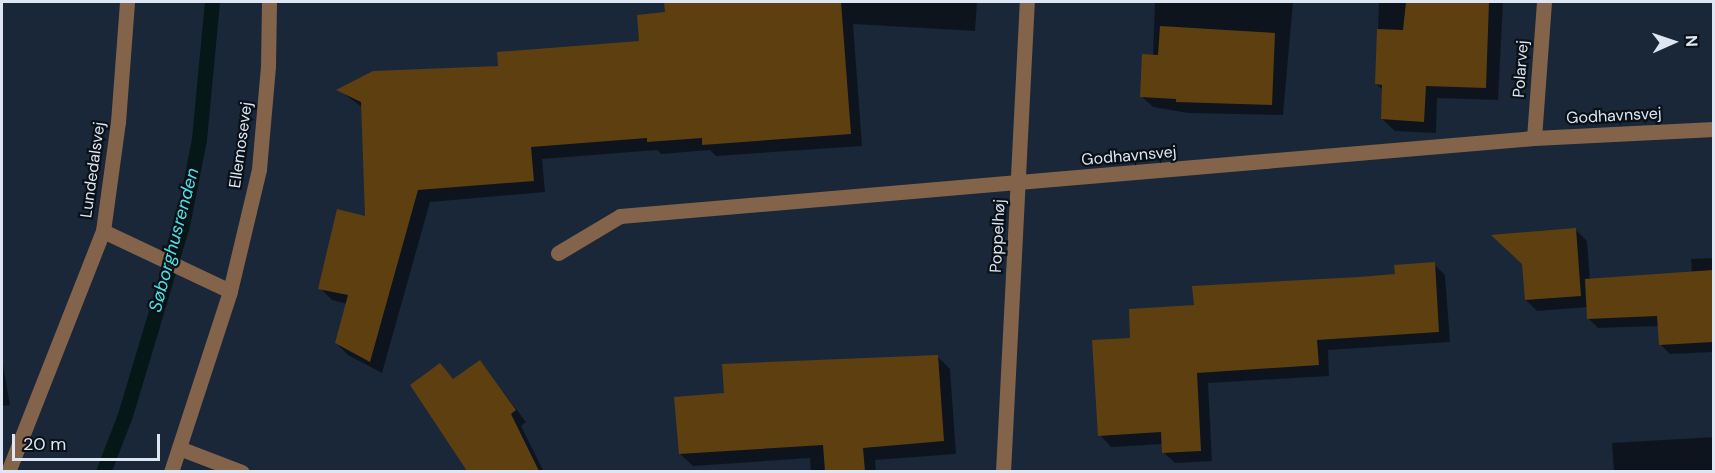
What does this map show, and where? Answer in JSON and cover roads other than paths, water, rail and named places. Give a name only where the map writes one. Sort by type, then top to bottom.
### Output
[{"type":"street","name":"Lundedalsvej","points":[[127,2],[118,122],[103,231],[230,291]]},
{"type":"street","name":"Ellemosevej","points":[[230,291],[259,169],[268,66],[269,2]]},
{"type":"street","name":"Poppelhøj","points":[[1003,471],[1028,2]]},
{"type":"street","name":"Polarvej","points":[[1534,138],[1544,2]]},
{"type":"street","name":"Godhavnsvej","points":[[558,253],[620,216],[1018,184],[1534,138],[1713,129]]},
{"type":"street","points":[[8,471],[103,231]]},
{"type":"street","points":[[171,471],[230,291]]},
{"type":"street","points":[[179,448],[243,471]]},
{"type":"waterway","name":"Søborghusrenden","points":[[103,472],[125,415],[182,225],[199,139],[212,2]]}]
